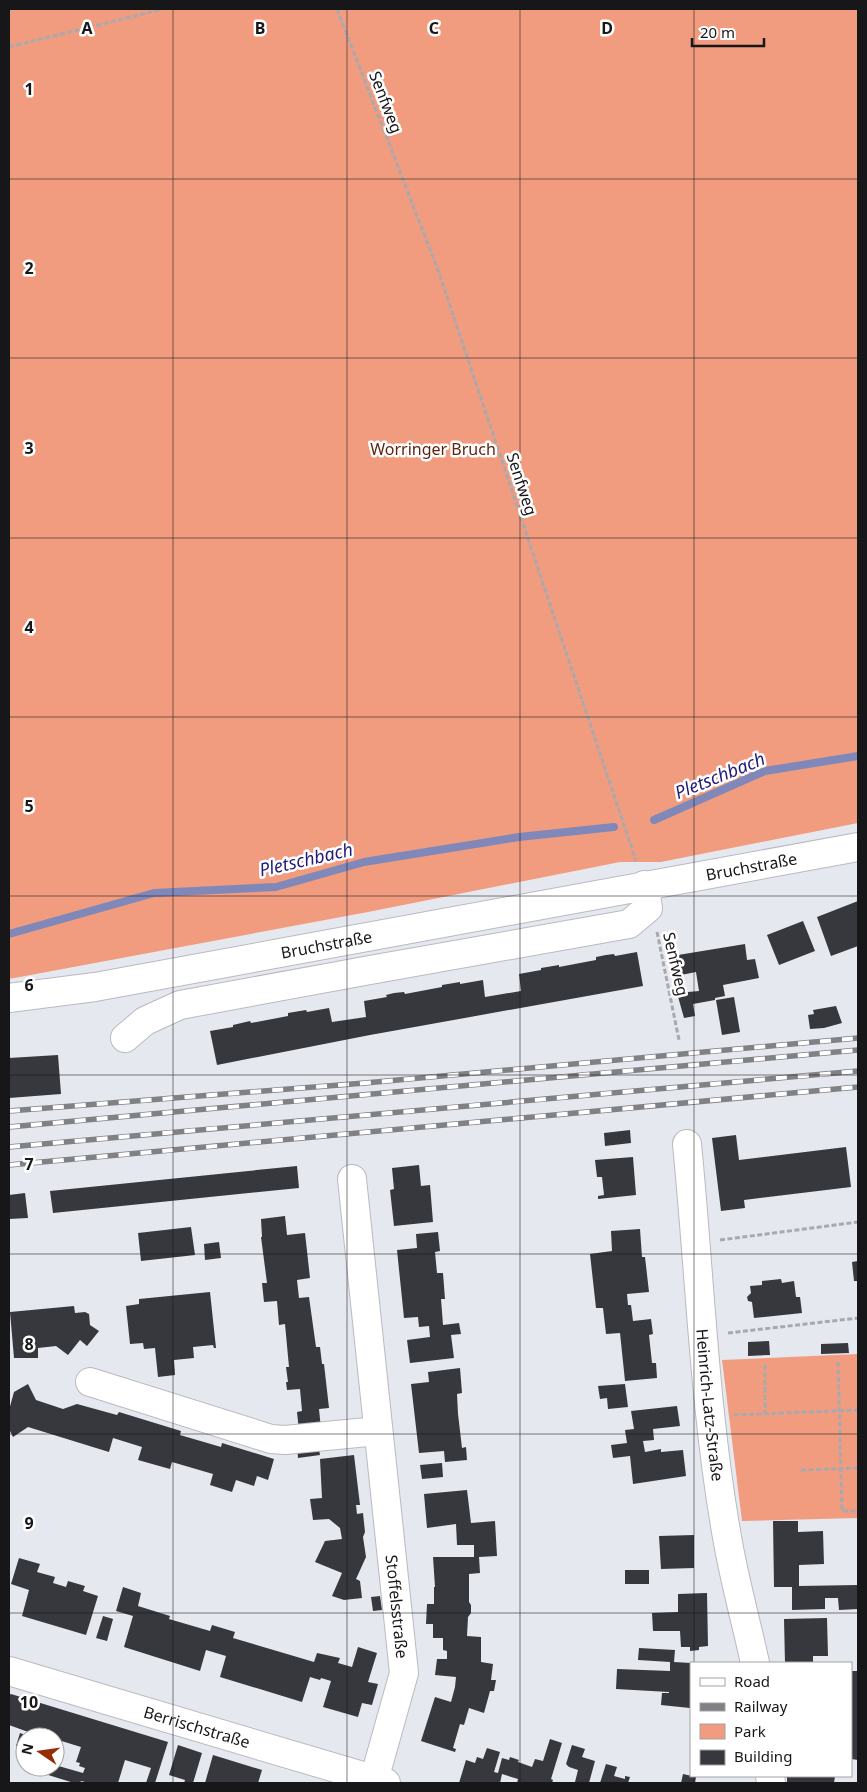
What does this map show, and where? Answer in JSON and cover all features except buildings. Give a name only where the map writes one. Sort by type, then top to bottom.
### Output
[{"type":"street","name":"Bruchstraße","points":[[9,998],[95,987],[646,897],[858,847]]},
{"type":"street","name":"Bruchstraße","points":[[125,1038],[146,1021],[180,1005],[629,924],[646,897]]},
{"type":"street","name":"Heinrich-Latz-Straße","points":[[687,1144],[702,1336],[727,1539],[755,1662]]},
{"type":"street","name":"Stoffelsstraße","points":[[352,1179],[404,1673],[380,1782]]},
{"type":"street","points":[[90,1382],[271,1438],[285,1440],[378,1431]]},
{"type":"street","name":"Berrischstraße","points":[[9,1671],[380,1782]]},
{"type":"path","points":[[9,47],[164,9]]},
{"type":"path","name":"Senfweg","points":[[337,9],[438,270],[660,939],[679,1040]]},
{"type":"path","points":[[696,1244],[858,1222]]},
{"type":"path","points":[[702,1336],[858,1318]]},
{"type":"path","points":[[838,1362],[842,1511],[858,1511]]},
{"type":"path","points":[[765,1365],[765,1414]]},
{"type":"path","points":[[711,1416],[858,1410]]},
{"type":"path","points":[[801,1470],[858,1468]]},
{"type":"green space","name":"Worringer Bruch","points":[[9,9],[858,9],[858,823],[661,862],[620,862],[368,912],[9,979]]},
{"type":"green space","points":[[858,1354],[858,1518],[742,1521],[722,1360]]},
{"type":"waterway","name":"Pletschbach","points":[[654,820],[765,771],[858,756]]},
{"type":"waterway","name":"Pletschbach","points":[[9,934],[154,893],[276,887],[364,862],[519,837],[614,827]]},
{"type":"railway","points":[[9,1111],[365,1083],[858,1038]]},
{"type":"railway","points":[[9,1127],[858,1050]]},
{"type":"railway","points":[[9,1147],[858,1071]]},
{"type":"railway","points":[[9,1165],[858,1087]]}]
